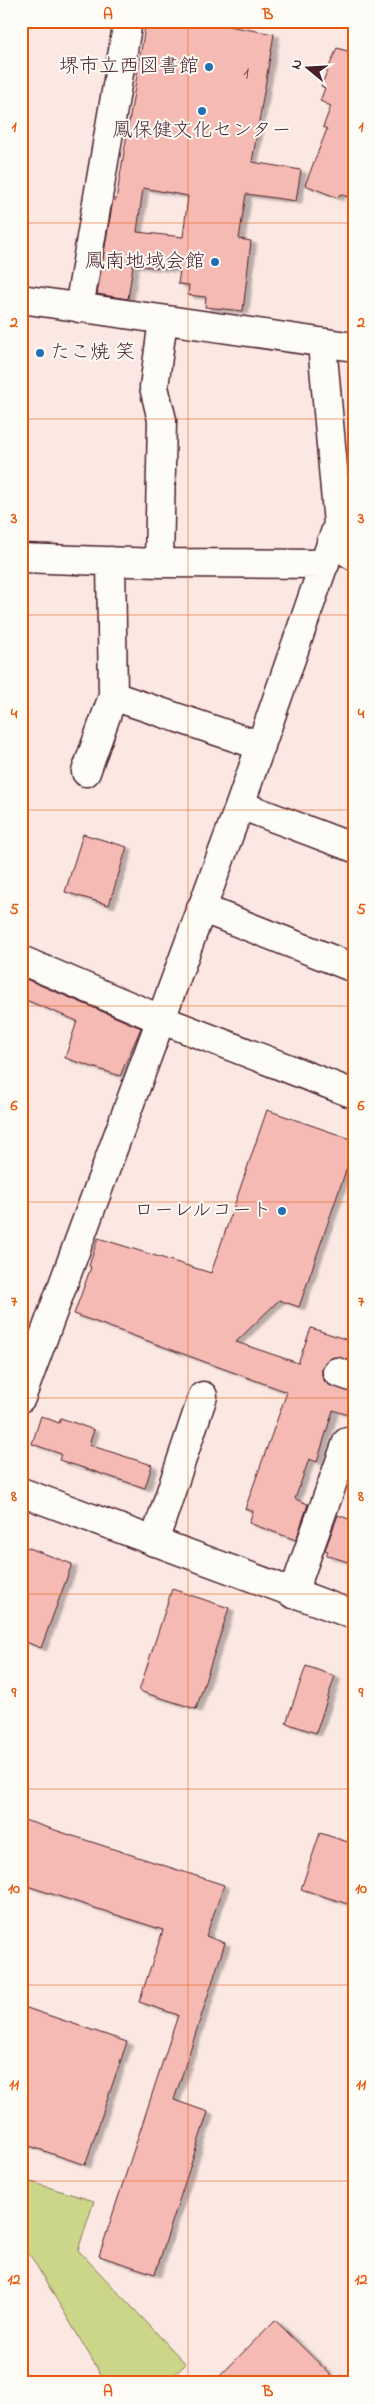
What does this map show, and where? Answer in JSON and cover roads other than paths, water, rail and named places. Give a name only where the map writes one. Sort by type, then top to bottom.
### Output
[{"type":"street","points":[[79,308],[128,21]]},
{"type":"street","points":[[21,299],[322,344],[354,347]]},
{"type":"street","points":[[159,562],[162,420],[154,387],[163,320]]},
{"type":"street","points":[[21,1398],[261,746],[335,554],[338,524],[322,344]]},
{"type":"street","points":[[28,553],[159,562],[335,554]]},
{"type":"street","points":[[86,772],[113,696],[111,560]]},
{"type":"street","points":[[113,696],[261,746]]},
{"type":"street","points":[[240,805],[354,848]]},
{"type":"street","points":[[201,908],[354,968]]},
{"type":"street","points":[[21,960],[160,1019],[354,1094]]},
{"type":"street","points":[[154,1542],[203,1396]]},
{"type":"street","points":[[293,1594],[347,1442]]},
{"type":"street","points":[[21,1492],[354,1615]]},
{"type":"place","name":"堺市立西図書館","points":[[209,67]]},
{"type":"place","name":"鳳保健文化センター","points":[[202,111]]},
{"type":"place","name":"鳳南地域会館","points":[[215,262]]},
{"type":"place","name":"たこ焼 笑","points":[[40,353]]},
{"type":"place","name":"ローレルコート","points":[[282,1211]]}]
